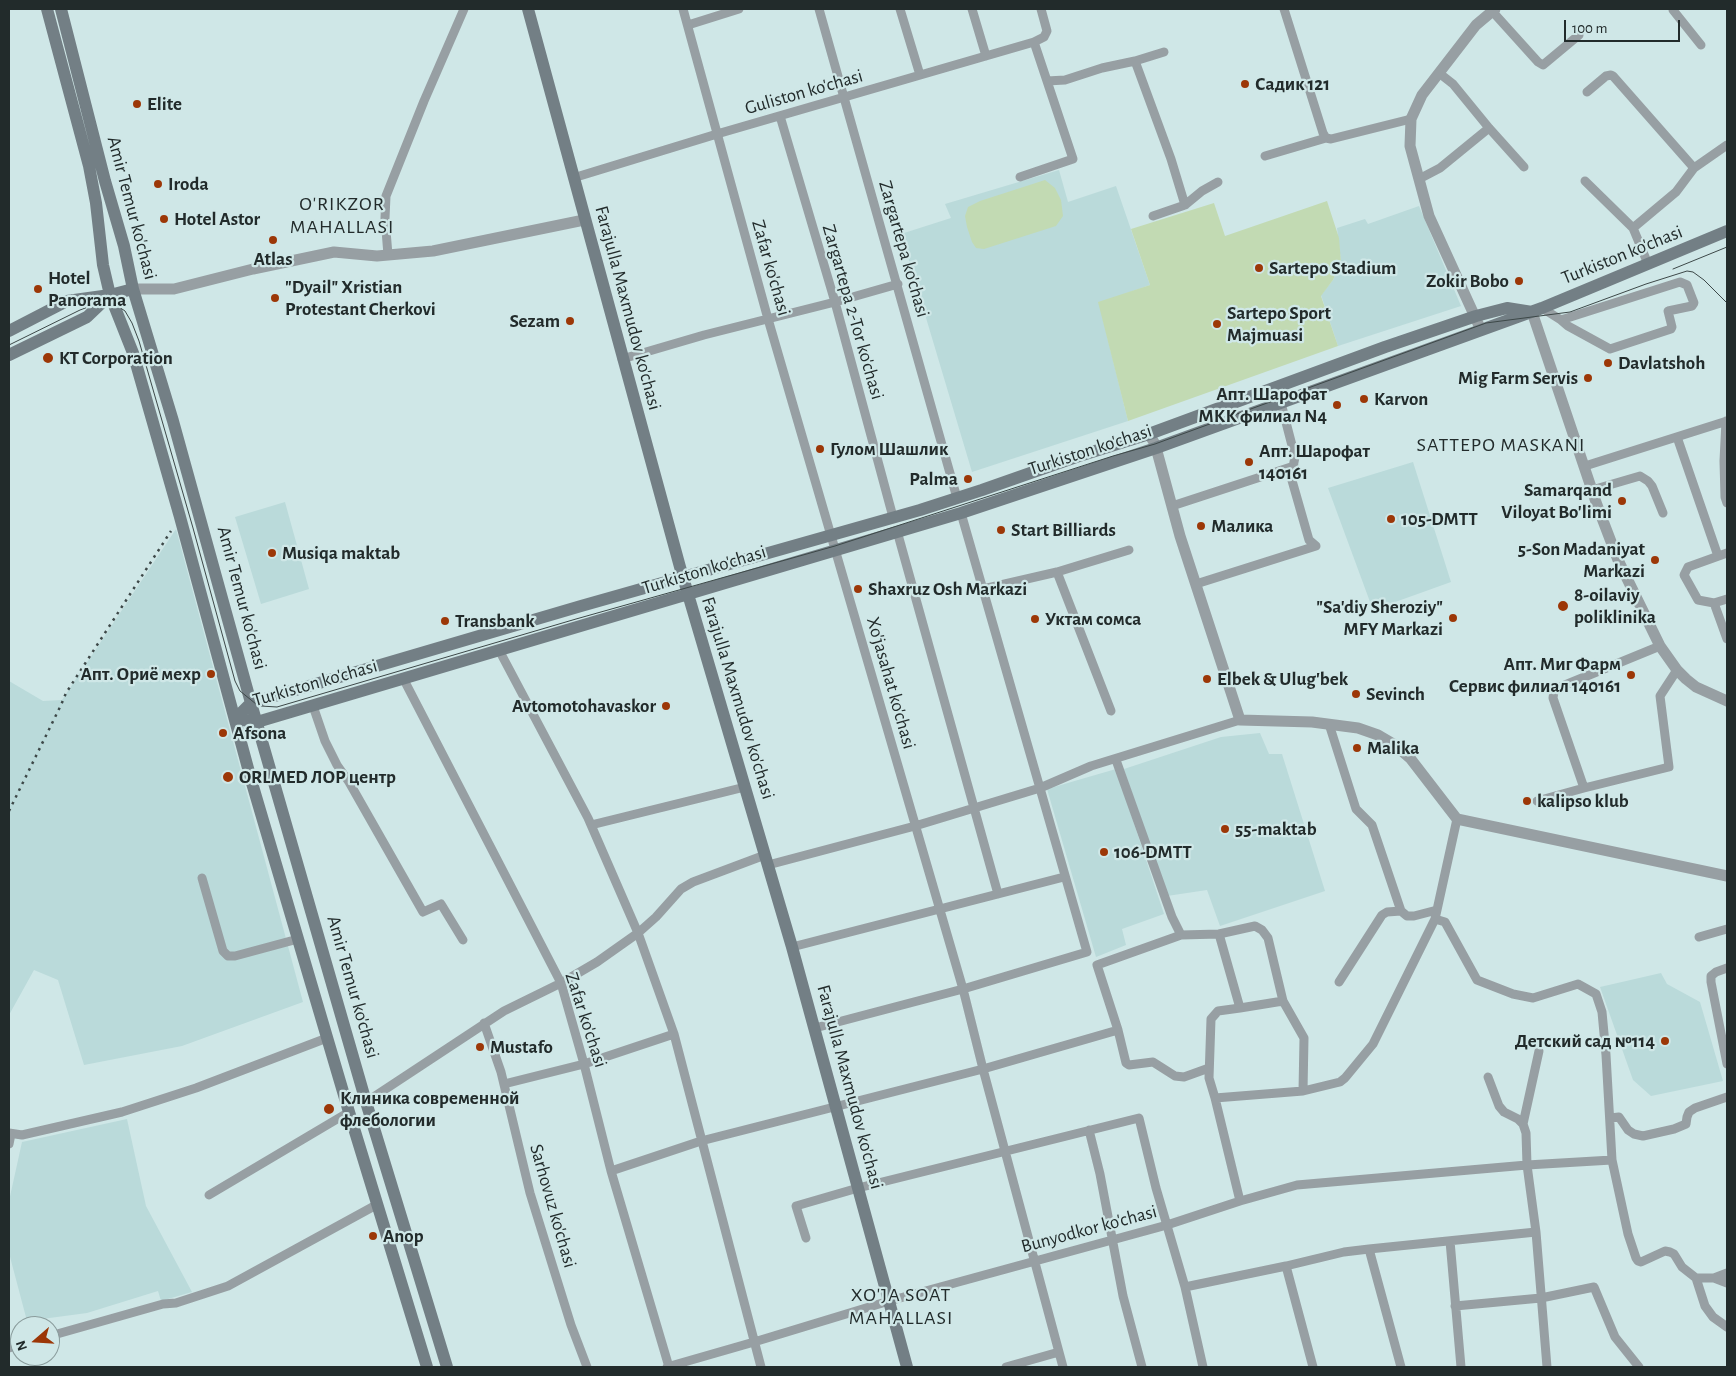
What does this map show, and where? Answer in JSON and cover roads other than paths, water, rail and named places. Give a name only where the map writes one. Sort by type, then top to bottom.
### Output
[{"type":"main road","name":"Amir Temur ko'chasi","points":[[47,9],[89,166],[110,295],[133,353],[252,783],[349,1112],[427,1367]]},
{"type":"main road","name":"Amir Temur ko'chasi","points":[[61,9],[105,181],[124,246],[133,288],[173,421],[251,703],[366,1102],[447,1367]]},
{"type":"main road","name":"Farajulla Maxmudov ko'chasi","points":[[528,9],[622,359],[683,577],[815,1028],[907,1367]]},
{"type":"main road","name":"Turkiston ko'chasi","points":[[235,719],[257,722],[960,513],[1156,448],[1537,310],[1727,231]]},
{"type":"main road","points":[[9,331],[67,301],[110,295],[133,288]]},
{"type":"main road","points":[[9,355],[87,316],[110,295]]},
{"type":"main road","name":"Turkiston ko'chasi","points":[[235,719],[251,703],[957,498],[1149,434],[1385,347],[1476,316],[1507,308],[1537,310]]},
{"type":"street","points":[[388,255],[385,218],[386,196],[464,9]]},
{"type":"street","name":"Zafar ko'chasi","points":[[683,9],[768,319],[836,550]]},
{"type":"street","points":[[688,24],[739,9]]},
{"type":"street","name":"Zargartepa ko'chasi","points":[[819,9],[957,498]]},
{"type":"street","points":[[900,9],[920,75]]},
{"type":"street","points":[[972,9],[986,56]]},
{"type":"street","name":"Guliston ko'chasi","points":[[573,178],[1034,42],[1044,37],[1047,31],[1041,9]]},
{"type":"street","points":[[1284,9],[1326,138]]},
{"type":"street","points":[[1673,9],[1702,45]]},
{"type":"street","points":[[1482,330],[1429,216],[1410,146],[1412,119],[1422,95],[1438,73],[1476,25],[1494,10],[1538,62],[1543,65],[1578,35]]},
{"type":"street","points":[[1020,177],[1073,159],[1034,42]]},
{"type":"street","points":[[1047,81],[1065,80],[1164,52]]},
{"type":"street","points":[[1135,61],[1185,205]]},
{"type":"street","points":[[1438,73],[1453,84],[1524,167]]},
{"type":"street","points":[[1587,92],[1606,76],[1613,76],[1694,168]]},
{"type":"street","name":"Zargartepa 2-Tor ko'chasi","points":[[780,116],[835,302],[893,517]]},
{"type":"street","points":[[1265,156],[1326,138],[1331,139],[1412,119]]},
{"type":"street","points":[[1419,180],[1440,168],[1489,128]]},
{"type":"street","points":[[1633,228],[1676,192],[1694,168],[1727,145]]},
{"type":"street","points":[[1585,181],[1633,228],[1648,264]]},
{"type":"street","points":[[1153,216],[1185,205],[1202,191],[1218,182]]},
{"type":"street","points":[[133,288],[174,290],[253,269],[334,252],[362,256],[433,250],[584,220]]},
{"type":"street","points":[[1537,310],[1561,320],[1568,326],[1610,349],[1671,329],[1668,311],[1692,306],[1694,303],[1687,285],[1680,282],[1561,320]]},
{"type":"street","points":[[622,359],[704,335],[898,284]]},
{"type":"street","points":[[1537,310],[1592,490],[1618,560],[1660,646],[1677,670],[1696,688],[1727,701]]},
{"type":"street","points":[[1196,584],[1316,546],[1309,540],[1291,477],[1295,457],[1281,403]]},
{"type":"street","points":[[1585,466],[1727,421],[1724,461],[1727,503]]},
{"type":"street","points":[[1149,434],[1156,448],[1196,584],[1240,720]]},
{"type":"street","points":[[1677,437],[1723,555],[1688,567],[1684,575],[1698,600],[1714,604],[1727,599]]},
{"type":"street","points":[[1172,506],[1294,466]]},
{"type":"street","points":[[1592,490],[1640,476],[1652,486],[1663,513]]},
{"type":"street","points":[[815,1028],[963,989],[1087,952],[960,513]]},
{"type":"street","points":[[897,531],[998,894]]},
{"type":"street","name":"Xo'jasahat ko'chasi","points":[[836,550],[963,989],[1063,1367]]},
{"type":"street","points":[[983,589],[1057,572],[1128,550]]},
{"type":"street","points":[[1057,572],[1111,711]]},
{"type":"street","points":[[1714,604],[1727,639]]},
{"type":"street","points":[[1584,788],[1553,698],[1554,691],[1660,646]]},
{"type":"street","points":[[499,650],[591,826],[638,933],[674,1034],[761,1367]]},
{"type":"street","points":[[1537,801],[1669,767],[1660,696],[1677,670]]},
{"type":"street","name":"Zafar ko'chasi","points":[[403,678],[561,983],[611,1171],[668,1367]]},
{"type":"street","points":[[313,706],[325,741],[337,765],[349,782],[423,912],[441,904],[463,940]]},
{"type":"street","points":[[366,1102],[504,1010],[561,983],[597,962],[638,933],[656,917],[680,890],[693,882],[767,860],[915,826],[1040,788],[1091,766],[1116,760],[1240,720],[1312,722],[1358,728],[1378,735],[1410,758],[1457,819],[1727,876]]},
{"type":"street","points":[[1329,724],[1356,809],[1372,825],[1401,911],[1408,916],[1436,915],[1445,922],[1477,980],[1513,994],[1533,998],[1578,984],[1596,994],[1602,1012],[1612,1160],[1628,1234],[1638,1260],[1641,1262],[1665,1251],[1674,1254],[1682,1267],[1696,1278],[1705,1306],[1713,1317],[1727,1327]]},
{"type":"street","points":[[1116,760],[1172,917],[1181,935]]},
{"type":"street","points":[[591,826],[745,787]]},
{"type":"street","points":[[1215,1098],[1303,1091],[1340,1082],[1373,1044],[1436,915],[1457,819]]},
{"type":"street","points":[[792,947],[1064,877]]},
{"type":"street","points":[[202,878],[223,951],[228,956],[235,956],[298,939]]},
{"type":"street","points":[[1339,982],[1382,915],[1387,912],[1401,911]]},
{"type":"street","points":[[1208,1068],[1184,1076],[1175,1076],[1153,1062],[1129,1065],[1126,1062],[1118,1030],[1097,965],[1181,935],[1219,934],[1255,926],[1262,930],[1268,938],[1283,1001],[1304,1038],[1303,1091]]},
{"type":"street","points":[[1699,937],[1727,929]]},
{"type":"street","points":[[1219,934],[1240,1008]]},
{"type":"street","points":[[1727,968],[1711,976],[1724,1033],[1727,1064]]},
{"type":"street","points":[[1240,1201],[1209,1078],[1211,1019],[1218,1011],[1283,1001]]},
{"type":"street","name":"Sarhovuz ko'chasi","points":[[484,1023],[504,1084],[530,1193],[571,1325],[587,1367]]},
{"type":"street","points":[[611,1171],[701,1141],[983,1069],[1118,1030]]},
{"type":"street","points":[[504,1084],[584,1064],[674,1034]]},
{"type":"street","points":[[9,1144],[10,1133],[22,1135],[122,1112],[196,1088],[327,1038]]},
{"type":"street","points":[[1523,1124],[1539,1051]]},
{"type":"street","points":[[1488,1077],[1499,1106],[1504,1112],[1518,1119],[1523,1124],[1526,1133],[1527,1165],[1536,1232],[1546,1367]]},
{"type":"street","points":[[1610,1118],[1619,1117],[1628,1130],[1643,1136],[1674,1129],[1686,1124],[1689,1112],[1695,1108],[1727,1097]]},
{"type":"street","points":[[209,1195],[349,1112]]},
{"type":"street","points":[[806,1238],[796,1206],[1006,1150],[1139,1118],[1185,1287],[1203,1367]]},
{"type":"street","points":[[1089,1130],[1100,1174],[1124,1296],[1142,1367]]},
{"type":"street","name":"Bunyodkor ko'chasi","points":[[668,1367],[889,1301],[1167,1225],[1297,1185],[1527,1165],[1612,1160]]},
{"type":"street","points":[[60,1333],[163,1304],[176,1303],[228,1286],[378,1204]]},
{"type":"street","points":[[1185,1287],[1344,1252],[1536,1232]]},
{"type":"street","points":[[1450,1241],[1461,1367]]},
{"type":"street","points":[[1369,1249],[1401,1367]]},
{"type":"street","points":[[1286,1266],[1313,1367]]},
{"type":"street","points":[[1714,1278],[1727,1272]]},
{"type":"street","points":[[1696,1278],[1714,1278],[1727,1283]]},
{"type":"street","points":[[1455,1306],[1541,1298],[1594,1287],[1615,1337],[1639,1367]]},
{"type":"street","points":[[1006,1367],[1059,1352]]},
{"type":"tram line","points":[[1673,269],[1727,247]]},
{"type":"tram line","points":[[9,345],[96,304],[113,303],[125,311],[139,341],[235,681],[240,691],[256,704],[277,707],[576,619],[835,546],[1155,444],[1486,323],[1570,312],[1687,271],[1693,272],[1704,280],[1727,303]]},
{"type":"railway","points":[[9,811],[66,693],[171,531]]},
{"type":"place","name":"Садик 121","points":[[1245,84]]},
{"type":"place","name":"Elite","points":[[137,104]]},
{"type":"place","name":"Iroda","points":[[158,184]]},
{"type":"place","name":"Hotel Astor","points":[[164,219]]},
{"type":"place","name":"Atlas","points":[[273,240]]},
{"type":"place","name":"Sartepo Stadium","points":[[1259,268]]},
{"type":"place","name":"Zokir Bobo","points":[[1519,281]]},
{"type":"place","name":"Hotel Panorama","points":[[38,289]]},
{"type":"place","name":"\"Dyail\" Xristian Protestant Cherkovi","points":[[275,298]]},
{"type":"place","name":"Sezam","points":[[570,321]]},
{"type":"place","name":"Sartepo Sport Majmuasi","points":[[1217,324]]},
{"type":"place","name":"KT Corporation","points":[[48,358]]},
{"type":"place","name":"Davlatshoh","points":[[1608,363]]},
{"type":"place","name":"Mig Farm Servis","points":[[1588,378]]},
{"type":"place","name":"Karvon","points":[[1364,399]]},
{"type":"place","name":"Апт. Шарофат МКК филиал N4","points":[[1337,405]]},
{"type":"place","name":"Гулом Шашлик","points":[[820,449]]},
{"type":"place","name":"Апт. Шарофат 140161","points":[[1249,462]]},
{"type":"place","name":"Palma","points":[[968,479]]},
{"type":"place","name":"Samarqand Viloyat Bo'limi","points":[[1622,501]]},
{"type":"place","name":"105-DMTT","points":[[1391,519]]},
{"type":"place","name":"Малика","points":[[1201,526]]},
{"type":"place","name":"Start Billiards","points":[[1001,530]]},
{"type":"place","name":"Musiqa maktab","points":[[272,553]]},
{"type":"place","name":"5-Son Madaniyat Markazi","points":[[1655,560]]},
{"type":"place","name":"Shaxruz Osh Markazi","points":[[858,589]]},
{"type":"place","name":"8-oilaviy poliklinika","points":[[1563,606]]},
{"type":"place","name":"\"Sa'diy Sheroziy\" MFY Markazi","points":[[1453,618]]},
{"type":"place","name":"Уктам сомса","points":[[1035,619]]},
{"type":"place","name":"Transbank","points":[[445,621]]},
{"type":"place","name":"Апт. Ориё мехр","points":[[211,674]]},
{"type":"place","name":"Апт. Миг Фарм Сервис филиал 140161","points":[[1631,675]]},
{"type":"place","name":"Elbek & Ulug'bek","points":[[1207,679]]},
{"type":"place","name":"Sevinch","points":[[1356,694]]},
{"type":"place","name":"Avtomotohavaskor","points":[[666,706]]},
{"type":"place","name":"Afsona","points":[[223,733]]},
{"type":"place","name":"Malika","points":[[1357,748]]},
{"type":"place","name":"ORLMED ЛОР центр","points":[[228,777]]},
{"type":"place","name":"kalipso klub","points":[[1527,801]]},
{"type":"place","name":"55-maktab","points":[[1225,829]]},
{"type":"place","name":"106-DMTT","points":[[1104,852]]},
{"type":"place","name":"Детский сад №114","points":[[1665,1041]]},
{"type":"place","name":"Mustafo","points":[[480,1047]]},
{"type":"place","name":"Клиника современной флебологии","points":[[329,1109]]},
{"type":"place","name":"Anop","points":[[373,1236]]},
{"type":"district","name":"O'RIKZOR MAHALLASI","points":[[342,216]]},
{"type":"district","name":"SATTEPO MASKANI","points":[[1501,445]]},
{"type":"district","name":"XO'JA SOAT MAHALLASI","points":[[901,1306]]}]
